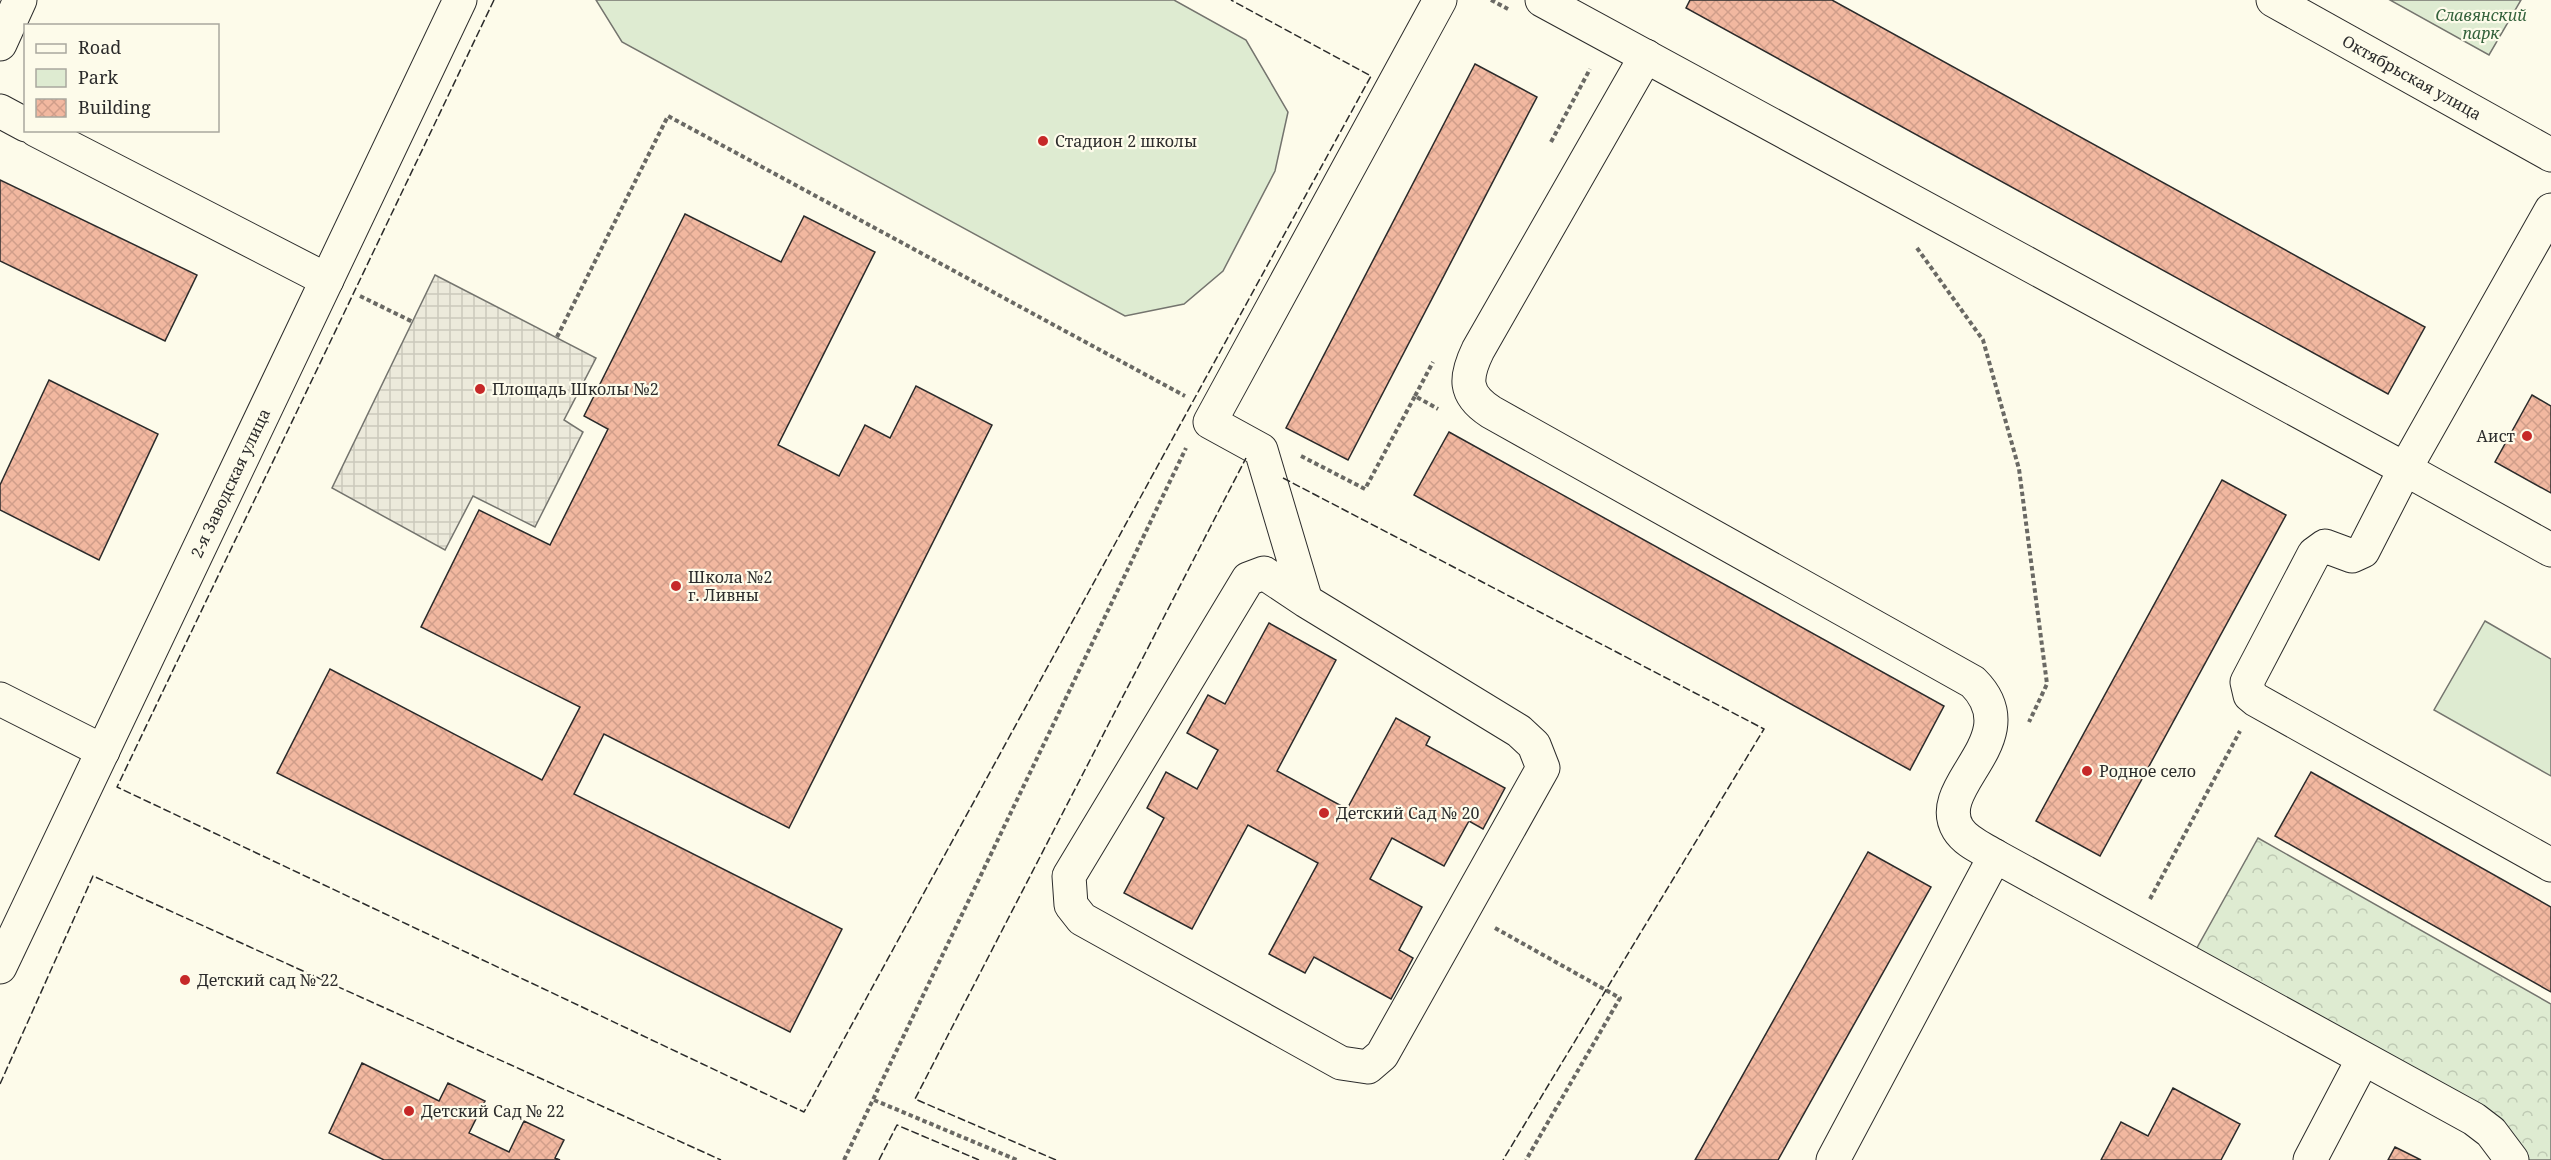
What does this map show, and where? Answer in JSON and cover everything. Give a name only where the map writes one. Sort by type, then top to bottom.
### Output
[{"type":"street","points":[[0,44],[20,0]]},
{"type":"street","name":"2-я Заводская улица","points":[[0,967],[460,0]]},
{"type":"street","points":[[1306,601],[1261,450],[1210,422],[1210,410],[1440,0]]},
{"type":"street","points":[[1542,0],[2551,550]]},
{"type":"street","name":"Октябрьская улица","points":[[2273,0],[2551,155]]},
{"type":"street","points":[[1646,56],[1469,367],[1468,375],[1472,393],[1483,407],[1491,412],[1973,682],[1988,701],[1992,725],[1956,799],[1953,816],[1957,827],[1969,841],[2474,1119],[2491,1132],[2512,1160]]},
{"type":"street","points":[[0,111],[24,124]]},
{"type":"street","points":[[40,132],[327,280]]},
{"type":"street","points":[[2551,210],[2405,469],[2363,550],[2352,556],[2325,546],[2314,554],[2250,674],[2248,688],[2256,700],[2551,865]]},
{"type":"street","points":[[1264,573],[1306,601],[1519,731],[1534,745],[1543,768],[1382,1055],[1368,1066],[1341,1063],[1082,919],[1071,904],[1069,876],[1248,579],[1264,573]]},
{"type":"street","points":[[0,699],[103,751]]},
{"type":"street","points":[[1833,1160],[1995,856]]},
{"type":"street","points":[[2310,1160],[2363,1059]]},
{"type":"path","points":[[557,337],[668,116],[1210,410],[844,1160]]},
{"type":"path","points":[[1911,239],[1983,340],[2019,469],[2047,684],[2027,726]]},
{"type":"path","points":[[327,280],[412,322]]},
{"type":"path","points":[[1290,451],[1365,489]]},
{"type":"path","points":[[1463,911],[1620,998],[1526,1160]]},
{"type":"path","points":[[874,1100],[1017,1160]]},
{"type":"green space","name":"Стадион 2 школы","points":[[596,0],[1174,0],[1246,40],[1288,112],[1275,171],[1223,271],[1184,304],[1125,316],[622,42]]},
{"type":"green space","name":"Славянский парк","points":[[2390,0],[2521,0],[2489,55]]},
{"type":"green space","points":[[2485,621],[2551,659],[2551,776],[2434,710]]},
{"type":"green space","points":[[2258,838],[2551,1004],[2551,1160],[2520,1160],[2193,955]]},
{"type":"shaded area","name":"Площадь Школы №2","points":[[435,275],[596,358],[564,420],[583,432],[535,527],[473,496],[445,550],[332,488]]},
{"type":"building","points":[[1690,0],[1832,0],[2425,327],[2388,394],[1686,8]]},
{"type":"building","points":[[1475,64],[1537,97],[1348,460],[1286,428]]},
{"type":"building","points":[[0,180],[197,275],[165,341],[0,261]]},
{"type":"building","name":"Школа №2 г. Ливны","points":[[685,214],[781,262],[804,216],[875,252],[778,445],[839,476],[865,425],[890,438],[916,386],[992,425],[789,828],[604,734],[574,794],[842,929],[790,1032],[277,773],[330,669],[542,780],[580,707],[421,627],[479,510],[550,545],[608,429],[584,416]]},
{"type":"building","points":[[49,380],[158,434],[99,560],[0,510],[0,485]]},
{"type":"building","points":[[2532,395],[2551,406],[2551,493],[2495,462]]},
{"type":"building","points":[[1449,432],[1944,706],[1910,770],[1414,495]]},
{"type":"building","points":[[2222,480],[2286,515],[2100,856],[2036,821]]},
{"type":"building","name":"Детский Сад № 20","points":[[1269,623],[1336,660],[1277,771],[1347,809],[1396,718],[1430,737],[1426,745],[1505,788],[1483,829],[1469,821],[1444,866],[1392,838],[1370,879],[1422,907],[1399,950],[1413,958],[1391,999],[1314,957],[1305,973],[1269,954],[1318,863],[1248,825],[1192,929],[1124,893],[1164,818],[1147,808],[1166,772],[1197,789],[1218,750],[1187,733],[1208,695],[1225,704]]},
{"type":"building","points":[[2311,772],[2551,907],[2551,992],[2275,836]]},
{"type":"building","points":[[1868,852],[1931,887],[1778,1160],[1695,1160]]},
{"type":"building","name":"Детский Сад № 22","points":[[362,1063],[439,1101],[448,1083],[485,1101],[469,1133],[509,1152],[524,1121],[564,1140],[555,1158],[560,1160],[384,1160],[329,1133]]},
{"type":"building","points":[[2173,1088],[2240,1124],[2221,1160],[2101,1160],[2121,1122],[2148,1136]]},
{"type":"building","points":[[2395,1147],[2421,1160],[2388,1160]]},
{"type":"fence","points":[[494,0],[117,787],[804,1112],[1371,76],[1231,0]]},
{"type":"fence","points":[[1056,1160],[915,1099],[1246,458]]},
{"type":"fence","points":[[1283,478],[1764,729],[1503,1160]]},
{"type":"fence","points":[[0,1084],[93,876],[721,1160]]},
{"type":"fence","points":[[879,1160],[897,1125],[979,1160]]},
{"type":"place","name":"Стадион 2 школы","points":[[1043,141]]},
{"type":"place","name":"Площадь Школы №2","points":[[480,389]]},
{"type":"place","name":"Аист","points":[[2527,436]]},
{"type":"place","name":"Школа №2 г. Ливны","points":[[676,586]]},
{"type":"place","name":"Родное село","points":[[2087,771]]},
{"type":"place","name":"Детский Сад № 20","points":[[1324,813]]},
{"type":"place","name":"Детский сад № 22","points":[[185,980]]},
{"type":"place","name":"Детский Сад № 22","points":[[409,1111]]}]
